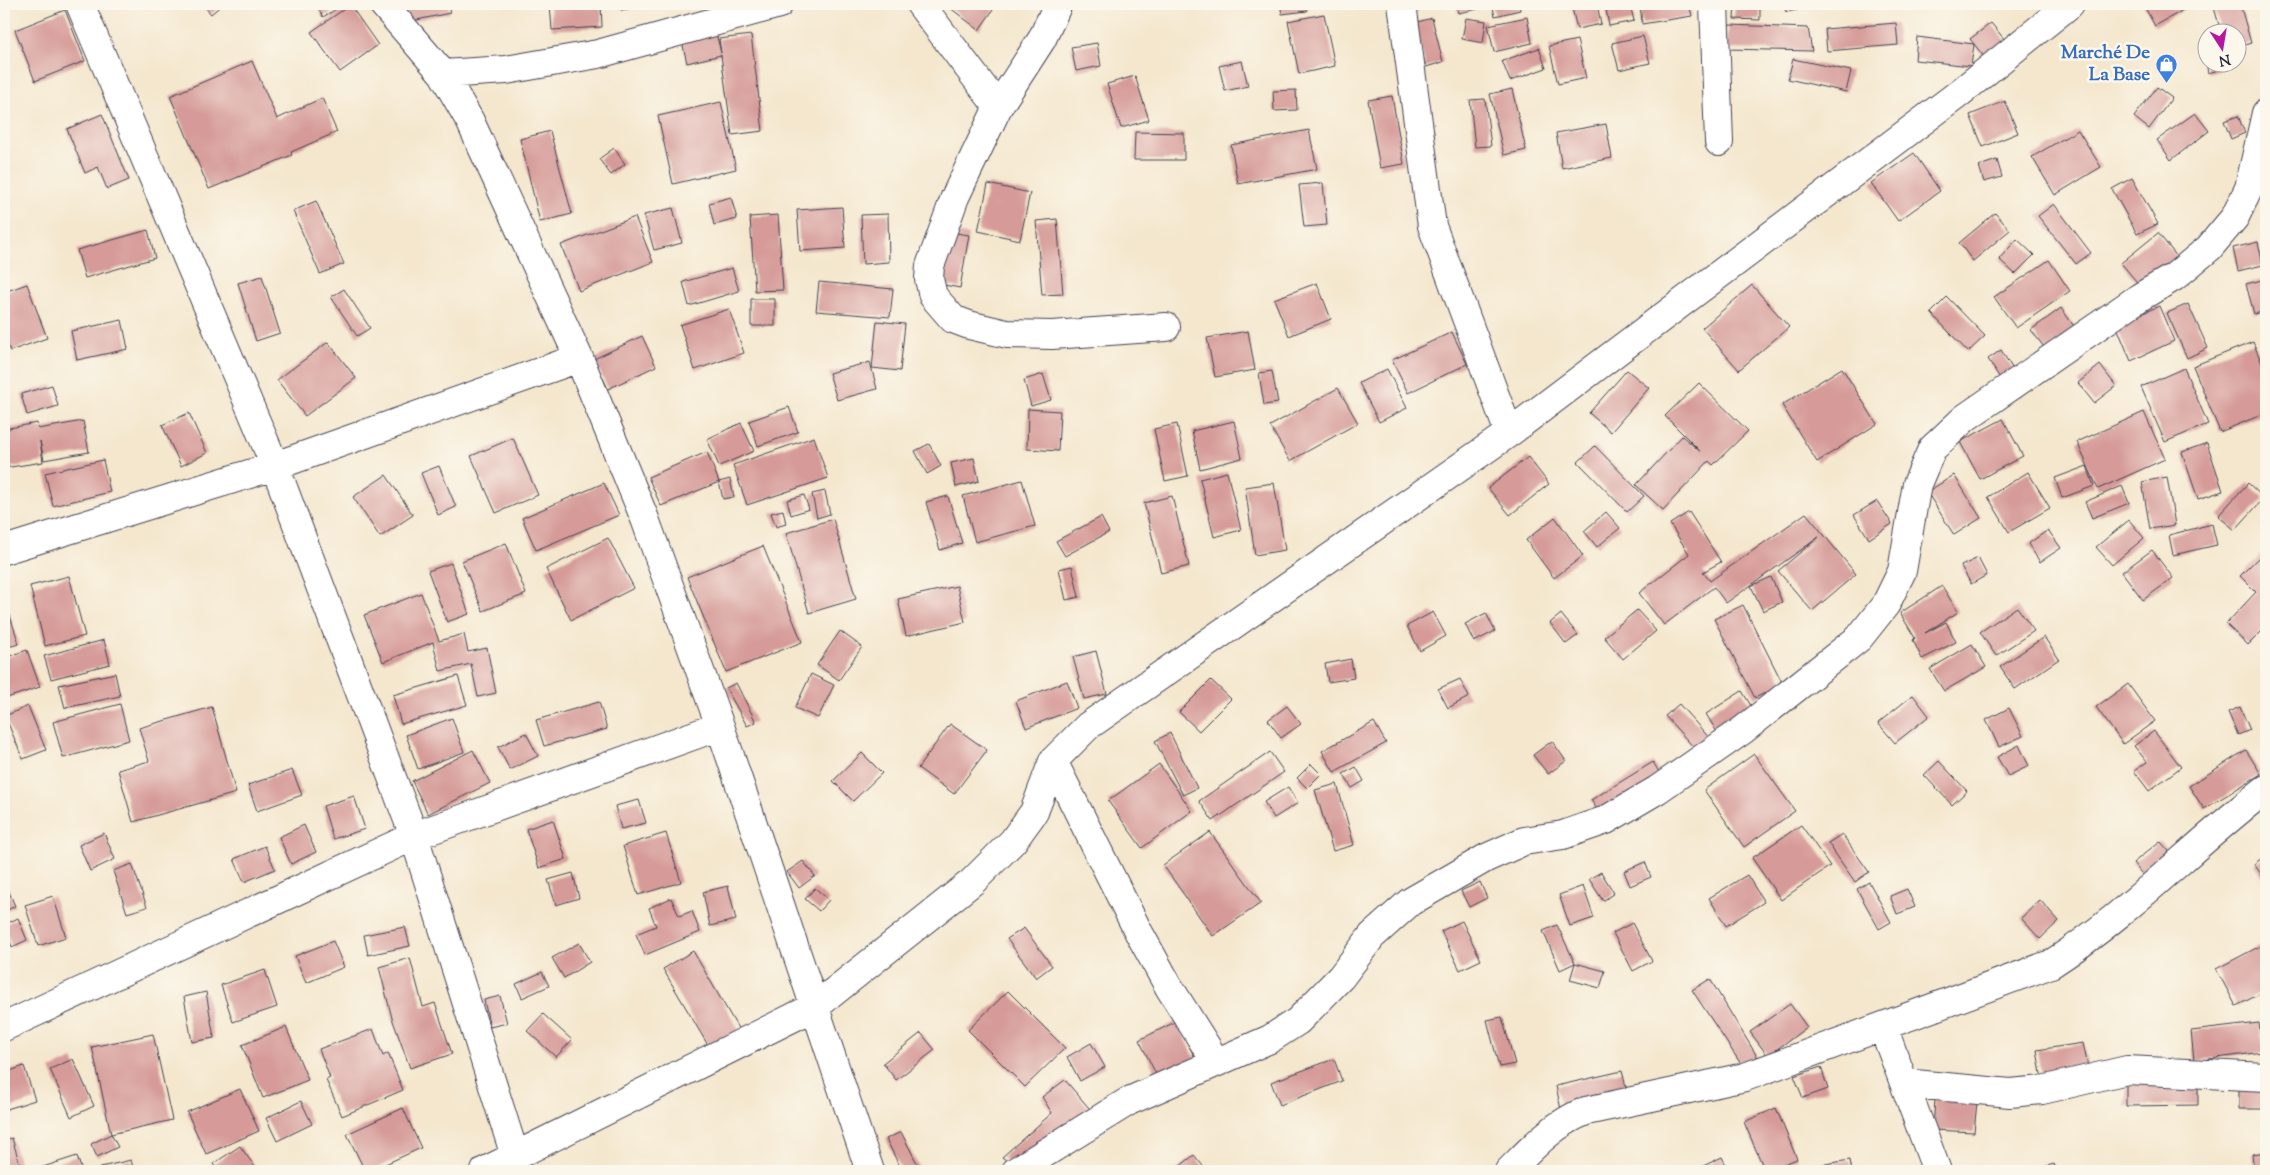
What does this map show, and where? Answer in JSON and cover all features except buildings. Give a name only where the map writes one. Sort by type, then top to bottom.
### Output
[{"type":"street","points":[[80,4],[275,466],[414,836],[515,1156]]},
{"type":"street","points":[[383,4],[443,74],[470,122],[579,358],[645,519],[720,726],[816,1006],[870,1171]]},
{"type":"street","points":[[443,74],[506,70],[598,54],[779,4]]},
{"type":"street","points":[[920,4],[998,107]]},
{"type":"street","points":[[1058,4],[1042,40],[998,107],[954,197],[930,266],[929,278],[932,296],[953,319],[1007,334],[1052,335],[1166,327]]},
{"type":"street","points":[[1402,4],[1432,226],[1509,433]]},
{"type":"street","points":[[1714,4],[1719,142]]},
{"type":"street","points":[[485,1171],[816,1006],[972,882],[1014,841],[1034,812],[1053,761],[1088,726],[1509,433],[1957,95],[2070,4]]},
{"type":"street","points":[[1016,1171],[1129,1101],[1270,1039],[1298,1021],[1341,977],[1372,936],[1410,902],[1486,858],[1524,841],[1563,835],[1606,820],[1657,790],[1743,730],[1859,638],[1886,604],[1902,571],[1917,484],[1932,449],[1965,418],[2140,297],[2174,276],[2209,248],[2235,217],[2249,188],[2266,112]]},
{"type":"street","points":[[4,550],[275,466],[579,358]]},
{"type":"street","points":[[4,1027],[414,836],[720,726]]},
{"type":"street","points":[[1053,761],[1138,930],[1169,987],[1216,1062]]},
{"type":"street","points":[[1509,1171],[1548,1131],[1567,1118],[1596,1109],[1745,1077],[2052,964],[2085,942],[2234,813],[2266,789]]},
{"type":"street","points":[[1882,1027],[1937,1171]]},
{"type":"street","points":[[1904,1083],[2010,1093],[2042,1090],[2127,1070],[2266,1077]]},
{"type":"place","name":"Marché De La Base","points":[[2166,83]]}]
